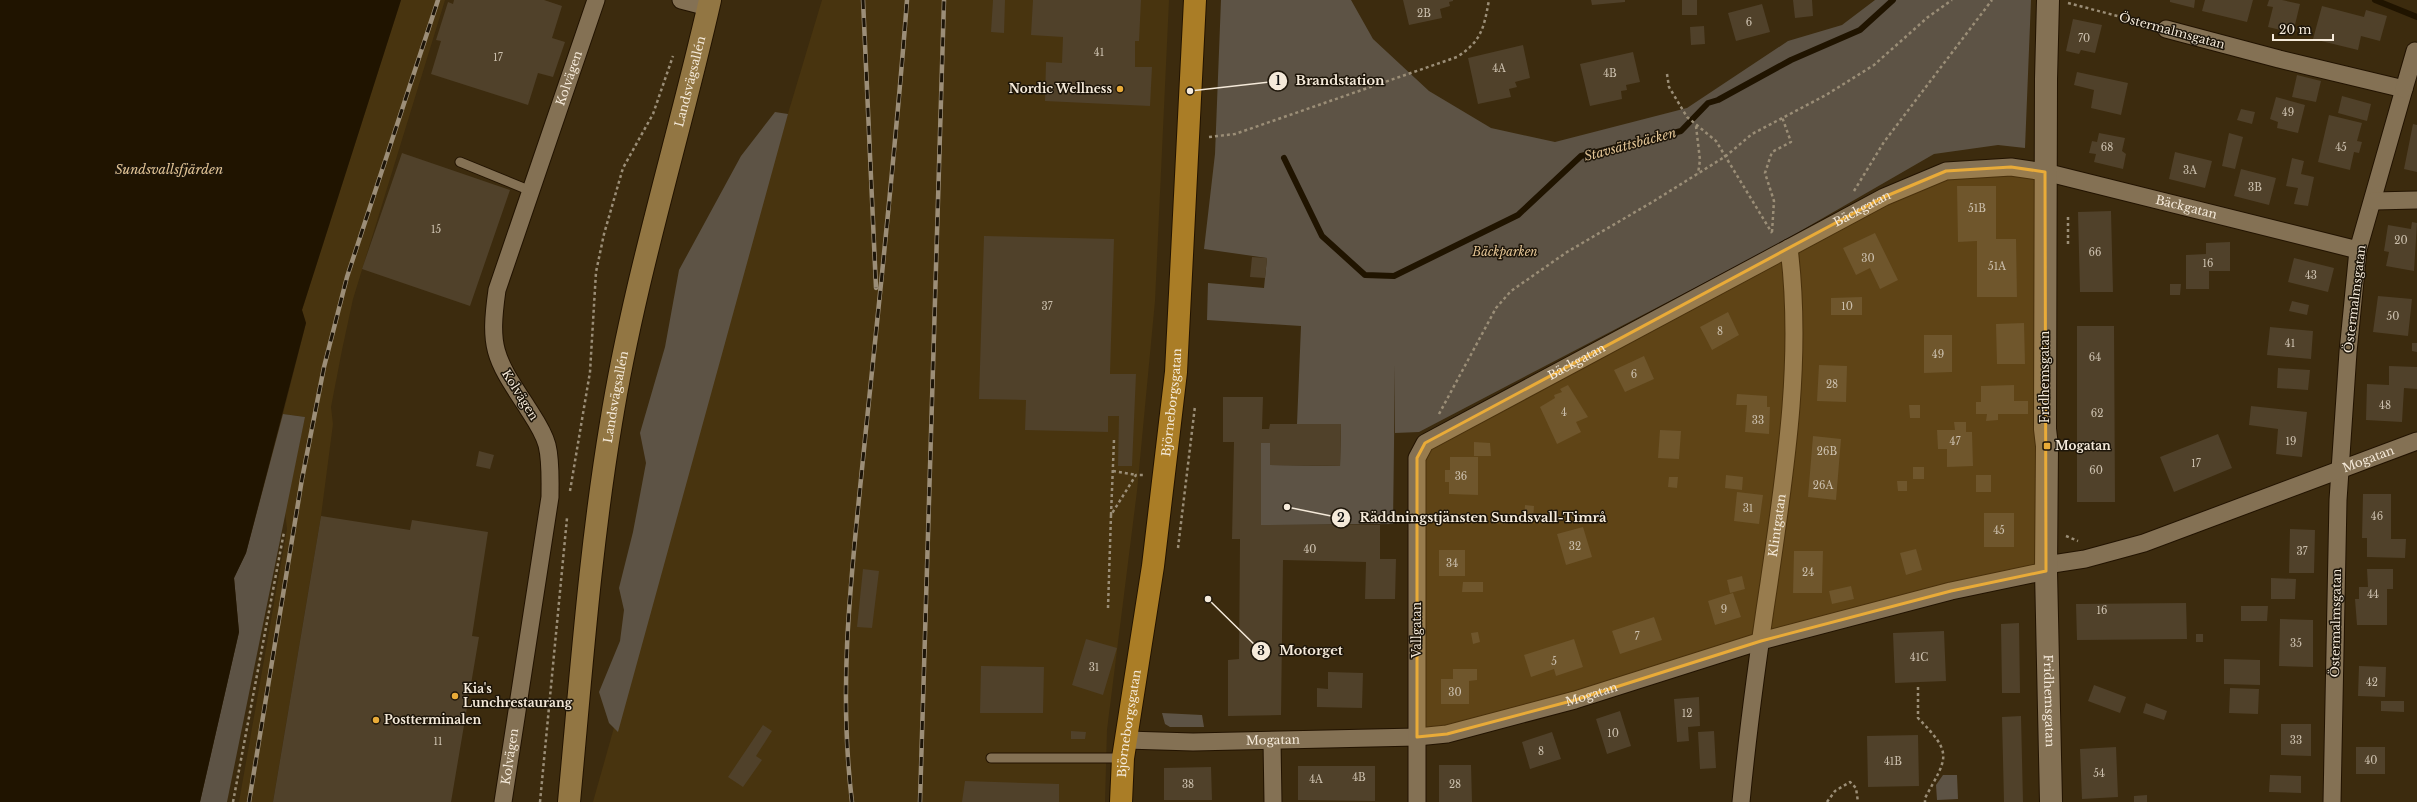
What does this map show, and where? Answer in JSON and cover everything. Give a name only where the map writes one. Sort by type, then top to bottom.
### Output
[{"type":"highway","name":"Björneborgsgatan","points":[[1121,802],[1125,749],[1153,566],[1176,372],[1195,0]]},
{"type":"main road","name":"Landsvägsallén","points":[[569,802],[590,576],[611,422],[638,291],[709,4]]},
{"type":"street","name":"Kolvägen","points":[[503,802],[550,496],[547,444],[540,427],[502,370],[493,345],[492,322],[497,290],[596,0]]},
{"type":"street","points":[[681,0],[709,4]]},
{"type":"street","name":"Fridhemsgatan","points":[[2051,802],[2046,568],[2045,172],[2056,1]]},
{"type":"street","name":"Östermalmsgatan","points":[[2166,29],[2404,89],[2374,201],[2358,250],[2340,469],[2332,802]]},
{"type":"street","points":[[2404,89],[2415,51]]},
{"type":"street","name":"Bäckgatan","points":[[1417,458],[1425,443],[1884,197],[1946,171],[2011,167],[2045,172],[2358,250]]},
{"type":"street","points":[[2374,201],[2417,200]]},
{"type":"street","name":"Klintgatan","points":[[1741,802],[1761,641],[1782,491],[1794,374],[1792,275],[1789,248]]},
{"type":"street","name":"Mogatan","points":[[1125,749],[1185,742],[1417,737],[1447,734],[1575,700],[1761,641],[1950,591],[2144,544],[2417,441]]},
{"type":"street","name":"Vallgatan","points":[[1417,458],[1417,802]]},
{"type":"street","points":[[1272,740],[1273,802]]},
{"type":"lane","points":[[460,162],[531,191]]},
{"type":"lane","points":[[991,758],[1125,749]]},
{"type":"path","points":[[1188,135],[1210,137],[1235,134],[1457,56],[1476,41],[1483,29],[1489,0]]},
{"type":"path","points":[[1439,415],[1496,308],[1511,291],[1567,252],[1654,202],[1726,156],[1752,134],[1826,95],[1874,65],[1928,17],[1952,0]]},
{"type":"path","points":[[1851,196],[1884,142],[1992,0]]},
{"type":"path","name":"Östermalmsgatan","points":[[2056,1],[2166,29]]},
{"type":"path","points":[[1667,74],[1669,87],[1686,117],[1716,141],[1772,233],[1774,201],[1764,173],[1772,152],[1791,142],[1782,117]]},
{"type":"path","points":[[1696,125],[1700,160],[1698,174]]},
{"type":"path","points":[[1108,608],[1114,440]]},
{"type":"path","points":[[1113,471],[1136,475],[1151,475]]},
{"type":"path","points":[[1111,515],[1136,475]]},
{"type":"path","points":[[233,802],[284,532]]},
{"type":"path","points":[[1918,687],[1918,718],[1940,740],[1943,752],[1943,766],[1925,802]]},
{"type":"path","points":[[1827,802],[1835,792],[1850,782],[1856,788],[1858,802]]},
{"type":"highlighted area","points":[[2011,167],[2045,172],[2046,571],[1951,591],[1761,641],[1575,700],[1447,734],[1417,737],[1417,458],[1425,443],[1884,197],[1946,171]]},
{"type":"shaded area","points":[[401,0],[445,0],[353,299],[342,350],[331,407],[333,424],[321,516],[273,802],[239,802],[287,529],[285,511],[305,417],[283,414],[306,323],[302,310]]},
{"type":"shaded area","points":[[822,0],[1169,0],[1155,301],[1137,491],[1107,730],[1105,802],[593,802],[775,157]]},
{"type":"green space","name":"Bäckparken","points":[[1221,0],[1351,0],[1373,39],[1429,91],[1491,128],[1555,142],[1687,108],[1788,41],[1842,25],[1875,0],[2031,0],[2025,148],[1998,145],[1934,154],[1771,248],[1419,432],[1395,433],[1395,364],[1393,524],[1261,525],[1261,443],[1270,443],[1270,465],[1340,466],[1341,424],[1297,424],[1301,326],[1207,320],[1208,283],[1264,288],[1267,258],[1204,249],[1215,154]]},
{"type":"green space","points":[[775,112],[788,114],[618,732],[609,723],[599,692],[620,641],[624,610],[619,588],[633,532],[646,463],[640,433],[665,347],[679,270],[741,156]]},
{"type":"green space","points":[[283,414],[305,417],[227,802],[200,802],[239,632],[234,578],[246,553]]},
{"type":"green space","points":[[1162,713],[1202,715],[1204,727],[1170,727],[1165,724]]},
{"type":"green space","points":[[1943,775],[1957,775],[1958,799],[1937,800],[1936,785]]},
{"type":"water","name":"Sundsvallsfjärden","points":[[0,0],[401,0],[302,310],[306,323],[246,553],[234,578],[239,632],[200,802],[0,802]]},
{"type":"building","points":[[454,0],[544,0],[562,6],[552,38],[565,42],[553,77],[538,73],[528,105],[431,74],[441,41],[436,40],[448,2],[453,4]]},
{"type":"building","points":[[993,0],[1005,0],[1004,33],[991,32]]},
{"type":"building","points":[[1033,0],[1141,0],[1139,41],[1135,41],[1135,67],[1152,67],[1150,106],[1045,101],[1046,62],[1062,63],[1063,37],[1031,35]]},
{"type":"building","points":[[1403,0],[1453,1],[1449,2],[1450,6],[1440,9],[1442,18],[1409,25]]},
{"type":"building","points":[[1591,0],[1625,0],[1625,2],[1592,5]]},
{"type":"building","points":[[1682,0],[1697,0],[1697,15],[1682,15]]},
{"type":"building","points":[[1793,0],[1812,0],[1813,16],[1795,18]]},
{"type":"building","points":[[2170,0],[2195,0],[2194,8],[2170,2]]},
{"type":"building","points":[[2205,0],[2253,0],[2247,22],[2202,11]]},
{"type":"building","points":[[2269,0],[2282,0],[2300,4],[2293,33],[2268,27],[2273,7],[2267,6]]},
{"type":"building","points":[[1762,4],[1770,32],[1736,41],[1728,13]]},
{"type":"building","points":[[2322,6],[2364,17],[2366,10],[2387,16],[2380,41],[2361,36],[2358,50],[2313,39]]},
{"type":"building","points":[[2073,19],[2102,25],[2095,53],[2081,50],[2079,54],[2066,51]]},
{"type":"building","points":[[1704,26],[1705,44],[1691,45],[1690,27]]},
{"type":"building","points":[[1523,45],[1530,78],[1515,82],[1517,87],[1509,89],[1511,97],[1478,104],[1468,58]]},
{"type":"building","points":[[1633,52],[1640,82],[1626,85],[1627,90],[1621,91],[1622,99],[1590,106],[1580,64]]},
{"type":"building","points":[[2077,72],[2128,83],[2121,115],[2091,108],[2094,90],[2074,85]]},
{"type":"building","points":[[2297,75],[2321,81],[2316,102],[2292,97]]},
{"type":"building","points":[[2342,96],[2371,104],[2367,121],[2338,113]]},
{"type":"building","points":[[2276,97],[2305,105],[2298,133],[2277,128],[2278,122],[2270,119]]},
{"type":"building","points":[[2241,109],[2255,112],[2252,124],[2237,120]]},
{"type":"building","points":[[2329,115],[2362,123],[2357,141],[2362,142],[2359,153],[2354,152],[2350,170],[2318,162]]},
{"type":"building","points":[[2413,124],[2417,125],[2417,172],[2404,169]]},
{"type":"building","points":[[2099,133],[2125,138],[2122,151],[2126,154],[2123,169],[2094,162],[2096,154],[2089,153],[2092,141],[2097,142]]},
{"type":"building","points":[[2229,133],[2243,137],[2235,169],[2222,166]]},
{"type":"building","points":[[2175,152],[2212,161],[2205,188],[2169,179]]},
{"type":"building","points":[[402,153],[510,190],[470,306],[362,269]]},
{"type":"building","points":[[2292,158],[2304,161],[2301,174],[2314,177],[2308,206],[2294,204],[2298,188],[2286,186]]},
{"type":"building","points":[[2241,169],[2276,178],[2269,205],[2234,196]]},
{"type":"building","points":[[1957,186],[1996,186],[1996,239],[2016,239],[2017,297],[1977,297],[1977,241],[1958,242]]},
{"type":"building","points":[[2111,211],[2113,292],[2080,292],[2078,212]]},
{"type":"building","points":[[2412,222],[2417,223],[2414,271],[2386,266],[2389,252],[2384,251],[2388,225],[2411,229]]},
{"type":"building","points":[[1875,233],[1898,280],[1880,289],[1870,268],[1856,275],[1843,248]]},
{"type":"building","points":[[984,236],[1114,239],[1110,374],[1136,374],[1132,466],[1118,466],[1119,416],[1108,416],[1108,432],[1025,430],[1026,400],[979,399]]},
{"type":"building","points":[[2230,242],[2230,271],[2209,271],[2209,289],[2186,289],[2186,255],[2206,254],[2206,243]]},
{"type":"building","points":[[1252,257],[1267,258],[1265,278],[1250,277]]},
{"type":"building","points":[[2294,258],[2334,268],[2328,292],[2288,282]]},
{"type":"building","points":[[2170,284],[2181,284],[2180,295],[2170,295]]},
{"type":"building","points":[[2378,296],[2412,299],[2408,336],[2373,332]]},
{"type":"building","points":[[1862,297],[1862,315],[1831,315],[1831,298]]},
{"type":"building","points":[[2292,301],[2309,305],[2307,315],[2289,311]]},
{"type":"building","points":[[1728,312],[1739,335],[1712,350],[1700,327]]},
{"type":"building","points":[[2024,323],[2025,364],[1997,364],[1996,324]]},
{"type":"building","points":[[2077,326],[2114,326],[2115,502],[2077,502]]},
{"type":"building","points":[[2270,327],[2313,331],[2311,359],[2267,355]]},
{"type":"building","points":[[1924,335],[1952,335],[1952,372],[1924,373]]},
{"type":"building","points":[[2412,343],[2417,343],[2417,352],[2412,351]]},
{"type":"building","points":[[1644,356],[1654,379],[1625,392],[1614,370]]},
{"type":"building","points":[[1819,365],[1847,366],[1846,402],[1817,401]]},
{"type":"building","points":[[2389,366],[2417,367],[2417,389],[2404,388],[2402,422],[2366,420],[2367,384],[2389,385]]},
{"type":"building","points":[[2278,368],[2310,370],[2308,390],[2277,388]]},
{"type":"building","points":[[1568,385],[1588,417],[1576,422],[1581,432],[1557,444],[1540,407],[1555,398],[1554,395],[1562,392],[1560,389]]},
{"type":"building","points":[[2014,385],[2014,401],[2028,401],[2028,414],[1998,414],[1998,420],[1986,421],[1987,414],[1976,414],[1976,402],[1981,402],[1981,386]]},
{"type":"building","points":[[1737,394],[1767,396],[1767,407],[1770,407],[1769,434],[1745,432],[1747,405],[1736,405]]},
{"type":"building","points":[[1223,397],[1263,397],[1262,429],[1269,429],[1270,424],[1341,424],[1340,466],[1270,465],[1270,443],[1261,443],[1261,525],[1380,525],[1380,559],[1396,559],[1395,599],[1365,599],[1366,562],[1283,560],[1281,715],[1228,716],[1228,660],[1239,659],[1240,539],[1232,539],[1234,442],[1223,442]]},
{"type":"building","points":[[1909,405],[1920,405],[1920,418],[1910,418]]},
{"type":"building","points":[[2251,406],[2307,412],[2302,457],[2276,454],[2278,429],[2249,425]]},
{"type":"building","points":[[1954,422],[1966,422],[1966,432],[1972,432],[1973,466],[1947,467],[1947,449],[1938,449],[1937,430],[1955,430]]},
{"type":"building","points":[[1660,430],[1681,431],[1679,459],[1658,458]]},
{"type":"building","points":[[2218,434],[2232,468],[2174,492],[2160,457]]},
{"type":"building","points":[[1813,436],[1841,439],[1836,500],[1808,497]]},
{"type":"building","points":[[1474,442],[1490,443],[1491,456],[1474,456]]},
{"type":"building","points":[[479,451],[494,455],[490,469],[476,466]]},
{"type":"building","points":[[1450,457],[1478,457],[1478,495],[1449,494],[1449,482],[1445,482],[1445,470],[1450,470]]},
{"type":"building","points":[[1913,467],[1924,467],[1924,479],[1913,479]]},
{"type":"building","points":[[1726,475],[1743,477],[1742,490],[1725,488]]},
{"type":"building","points":[[1976,475],[1991,475],[1991,492],[1976,492]]},
{"type":"building","points":[[1669,477],[1678,477],[1677,488],[1668,487]]},
{"type":"building","points":[[1897,481],[1907,481],[1907,491],[1898,491]]},
{"type":"building","points":[[1737,492],[1763,495],[1759,524],[1734,521]]},
{"type":"building","points":[[2363,494],[2391,494],[2391,539],[2406,539],[2405,558],[2367,557],[2367,538],[2362,538]]},
{"type":"building","points":[[1525,505],[1534,506],[1533,521],[1524,520]]},
{"type":"building","points":[[1984,513],[2014,513],[2014,547],[1984,547]]},
{"type":"building","name":"Postterminalen","points":[[321,516],[410,530],[412,520],[488,532],[472,636],[479,637],[451,802],[273,802]]},
{"type":"building","points":[[1583,527],[1592,557],[1566,565],[1557,534]]},
{"type":"building","points":[[2290,529],[2315,530],[2314,573],[2289,573]]},
{"type":"building","points":[[1916,549],[1922,570],[1906,575],[1900,553]]},
{"type":"building","points":[[1439,550],[1465,550],[1465,576],[1439,576]]},
{"type":"building","points":[[1794,551],[1823,551],[1822,593],[1793,593]]},
{"type":"building","points":[[863,569],[879,571],[872,628],[857,627]]},
{"type":"building","points":[[2367,569],[2393,569],[2393,589],[2387,589],[2387,625],[2357,625],[2355,599],[2359,599],[2359,587],[2368,587]]},
{"type":"building","points":[[1742,576],[1745,589],[1730,593],[1727,580]]},
{"type":"building","points":[[2271,578],[2296,579],[2295,599],[2271,599]]},
{"type":"building","points":[[1463,582],[1483,582],[1483,592],[1462,592]]},
{"type":"building","points":[[1851,586],[1854,599],[1832,604],[1829,591]]},
{"type":"building","points":[[1733,593],[1741,617],[1715,625],[1708,601]]},
{"type":"building","points":[[2186,603],[2187,639],[2077,640],[2076,604]]},
{"type":"building","points":[[2241,606],[2268,606],[2267,621],[2241,621]]},
{"type":"building","points":[[1654,617],[1662,640],[1620,654],[1612,631]]},
{"type":"building","points":[[2280,619],[2313,620],[2313,667],[2279,666]]},
{"type":"building","points":[[2019,623],[2020,693],[2002,693],[2001,624]]},
{"type":"building","points":[[1944,631],[1946,681],[1895,683],[1893,633]]},
{"type":"building","points":[[1478,632],[1480,642],[1473,644],[1471,633]]},
{"type":"building","points":[[2196,634],[2203,634],[2203,642],[2196,642]]},
{"type":"building","points":[[1086,639],[1117,648],[1103,695],[1072,685]]},
{"type":"building","points":[[1574,639],[1583,667],[1556,676],[1554,669],[1531,677],[1524,655]]},
{"type":"building","points":[[2224,659],[2260,660],[2260,685],[2224,684]]},
{"type":"building","points":[[981,666],[1044,667],[1043,713],[980,713]]},
{"type":"building","points":[[2359,666],[2386,667],[2385,697],[2358,696]]},
{"type":"building","points":[[1453,669],[1477,669],[1477,680],[1469,681],[1469,704],[1441,704],[1441,679],[1453,679]]},
{"type":"building","points":[[1328,672],[1363,673],[1362,708],[1317,707],[1317,688],[1328,689]]},
{"type":"building","points":[[2094,685],[2126,697],[2120,713],[2088,701]]},
{"type":"building","points":[[2230,688],[2259,689],[2258,714],[2229,713]]},
{"type":"building","points":[[1699,697],[1700,726],[1688,727],[1689,741],[1677,742],[1674,699]]},
{"type":"building","points":[[2381,701],[2404,701],[2404,712],[2381,711]]},
{"type":"building","points":[[2146,703],[2167,711],[2164,720],[2143,713]]},
{"type":"building","points":[[1620,711],[1631,746],[1607,754],[1596,719]]},
{"type":"building","points":[[2021,716],[2023,802],[2004,802],[2002,717]]},
{"type":"building","points":[[2281,724],[2311,724],[2311,756],[2281,755]]},
{"type":"building","points":[[763,725],[772,731],[756,756],[762,760],[743,787],[728,777]]},
{"type":"building","points":[[1071,731],[1086,732],[1085,739],[1071,739]]},
{"type":"building","points":[[1714,731],[1716,768],[1700,769],[1698,732]]},
{"type":"building","points":[[1552,732],[1561,759],[1530,769],[1522,742]]},
{"type":"building","points":[[1918,735],[1919,786],[1868,787],[1867,736]]},
{"type":"building","points":[[2116,747],[2118,797],[2082,799],[2080,749]]},
{"type":"building","points":[[2356,747],[2385,747],[2385,774],[2356,774]]},
{"type":"building","points":[[1439,765],[1471,765],[1472,802],[1439,802]]},
{"type":"building","points":[[1298,766],[1375,766],[1375,801],[1298,800]]},
{"type":"building","points":[[1211,767],[1212,800],[1164,800],[1164,768]]},
{"type":"building","points":[[2270,775],[2301,776],[2301,793],[2269,792]]},
{"type":"building","points":[[965,781],[1059,784],[1059,802],[962,802]]},
{"type":"building","points":[[2147,795],[2147,802],[2134,802],[2134,796]]},
{"type":"waterway","name":"Stavsättsbäcken","points":[[1284,158],[1322,236],[1365,275],[1394,276],[1518,215],[1581,156],[1681,131],[1708,103],[1718,100],[1791,60],[1860,30],[1893,0]]},
{"type":"waterway","name":"Stavsättsbäcken","points":[[2375,0],[2417,17]]},
{"type":"railway","points":[[249,802],[302,479],[324,367],[347,277],[438,0]]},
{"type":"railway","points":[[863,0],[876,288]]},
{"type":"railway","points":[[852,802],[846,710],[848,620],[893,165],[907,0]]},
{"type":"railway","points":[[920,802],[944,0]]},
{"type":"place","name":"Nordic Wellness","points":[[1120,89]]},
{"type":"place","name":"Brandstation","points":[[1190,91]]},
{"type":"place","name":"Mogatan","points":[[2047,446]]},
{"type":"place","name":"Räddningstjänsten Sundsvall-Timrå","points":[[1287,507]]},
{"type":"place","name":"Motorget","points":[[1208,599]]},
{"type":"place","name":"Kia's Lunchrestaurang","points":[[455,696]]},
{"type":"place","name":"Postterminalen","points":[[376,720]]}]
